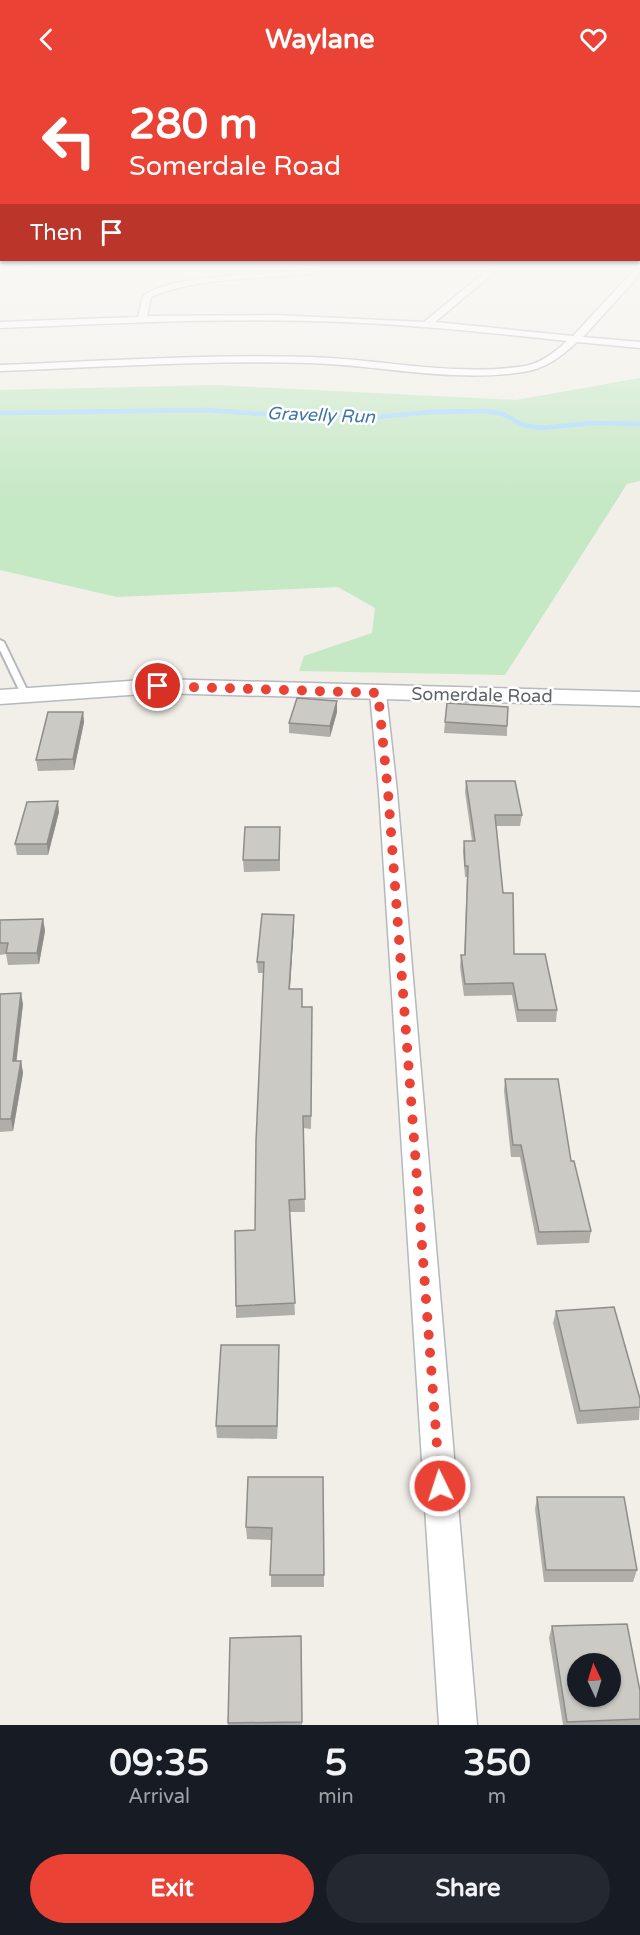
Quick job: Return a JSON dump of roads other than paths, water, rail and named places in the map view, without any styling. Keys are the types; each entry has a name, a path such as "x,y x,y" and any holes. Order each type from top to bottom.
{"main road":[{"name":"Somerdale Road","path":"0,697 158,686 640,699"}],"street":[{"path":"0,368 223,360 311,360 482,372 536,366 552,360 566,346"},
{"path":"378,693 388,792 458,1725"}],"lane":[{"path":"0,642 25,694"}],"waterway":[{"name":"Gravelly Run","path":"0,413 205,410 276,415 298,413 346,415 365,418 432,412 484,411 503,414 523,425 540,428 593,423 640,424"}]}
